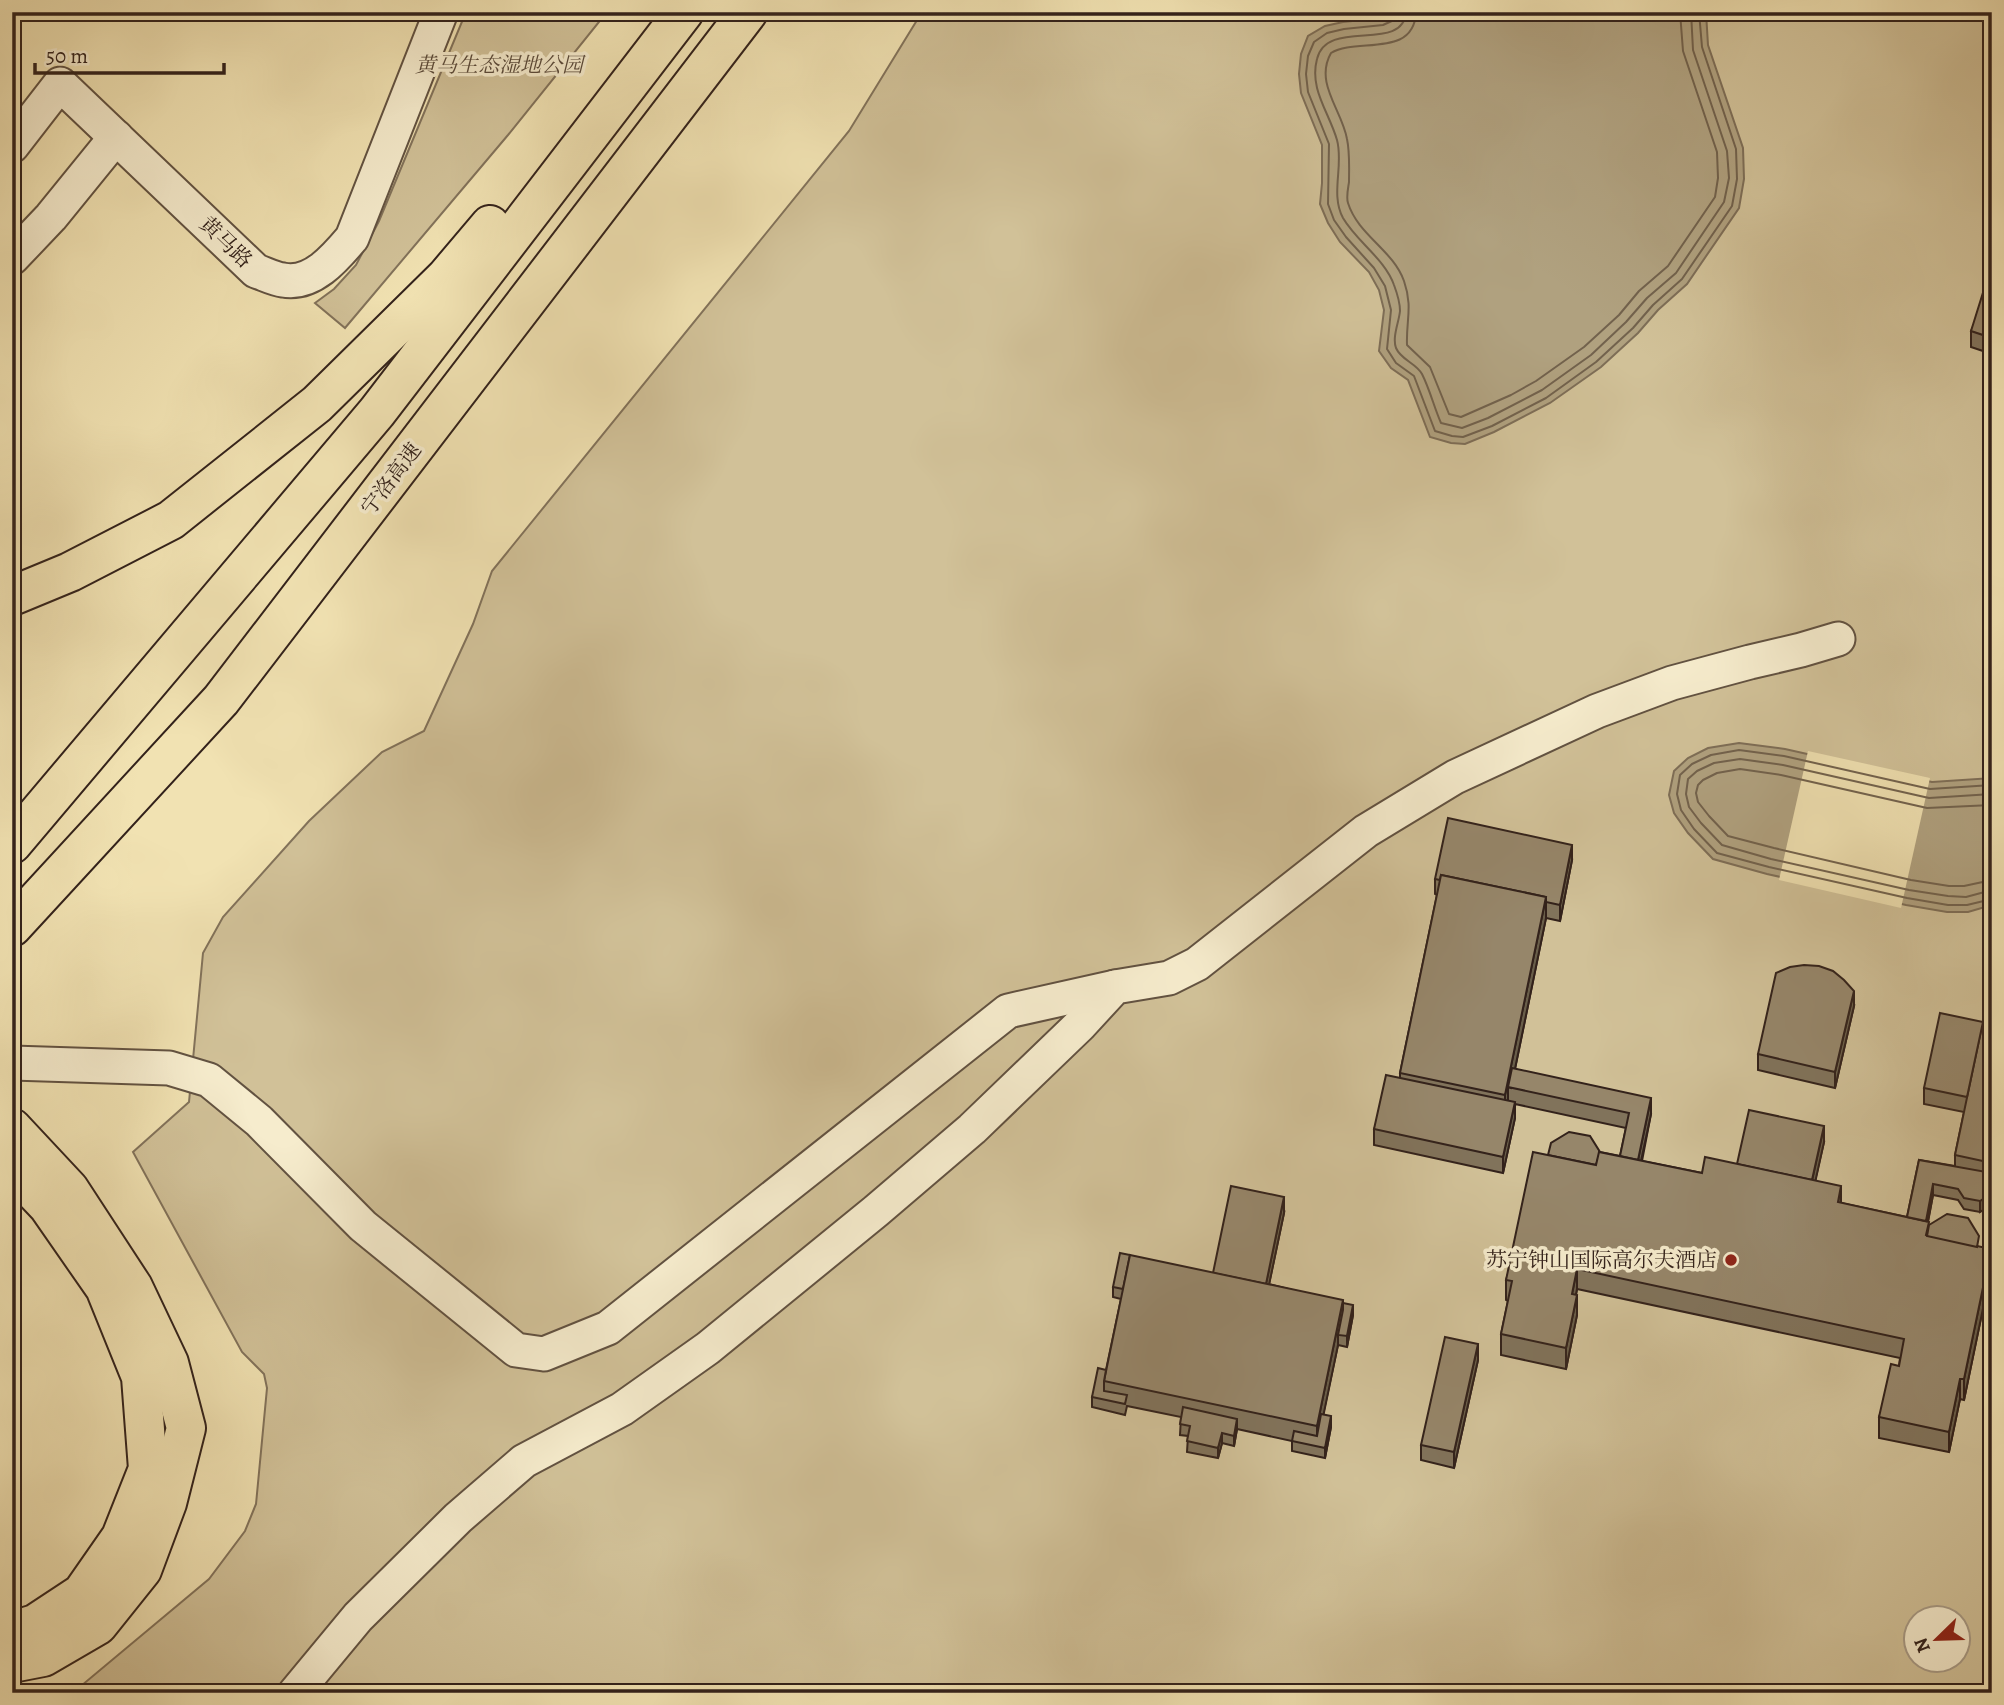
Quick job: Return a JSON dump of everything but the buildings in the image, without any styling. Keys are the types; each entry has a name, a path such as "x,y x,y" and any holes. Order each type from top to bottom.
{"highway":[{"path":"12,596 71,572 171,520 317,404 446,277 670,12"},
{"path":"12,844 377,412 684,12"},
{"name":"宁洛高速","path":"12,928 221,700 748,12"},
{"path":"12,959 221,700"},
{"path":"12,1128 69,1189 133,1287 155,1370 148,1469 121,1536 82,1592 35,1623 12,1631"},
{"path":"12,1168 48,1206 106,1289 186,1428 167,1503 142,1570 98,1625 43,1657 12,1663"}],"street":[{"name":"黄马路","path":"12,146 60,83 256,271 286,281 303,279 329,265 352,238 441,12"},
{"path":"12,258 51,217 116,137"},
{"path":"12,1063 169,1068 209,1080 259,1121 363,1226 516,1350 544,1354 608,1328 1008,1011 1169,978 1196,964 1366,831 1455,777 1597,711 1672,683 1838,639"},
{"path":"295,1693 358,1618 458,1518 524,1461 622,1409 708,1348 972,1129 1080,1025 1115,987"}],"green space":[{"name":"黄马生态湿地公园","path":"466,12 607,12 508,135 345,328 315,303 334,289 356,265 379,221"},
{"path":"922,12 1992,12 1992,1693 66,1693 81,1686 209,1579 245,1531 256,1504 267,1388 264,1374 242,1352 133,1152 189,1102 203,953 223,917 309,821 382,752 424,731 473,624 492,571 849,131"}],"water":[{"path":"1398,12 1706,12 1708,45 1743,148 1744,179 1739,208 1687,284 1601,367 1550,403 1465,444 1430,437 1408,380 1391,368 1379,351 1384,310 1379,290 1369,272 1340,242 1320,204 1322,145 1301,93 1301,54 1308,36 1325,26 1381,18"},
{"path":"1739,743 1785,749 1932,782 1992,778 1992,905 1968,912 1947,912 1767,874 1713,859 1688,833 1674,813 1669,795 1674,771 1688,758 1708,748"}],"pier":[{"path":"1808,751 1930,778 1901,908 1779,880"}],"place":[{"name":"苏宁钟山国际高尔夫酒店","path":"1731,1260"}]}
